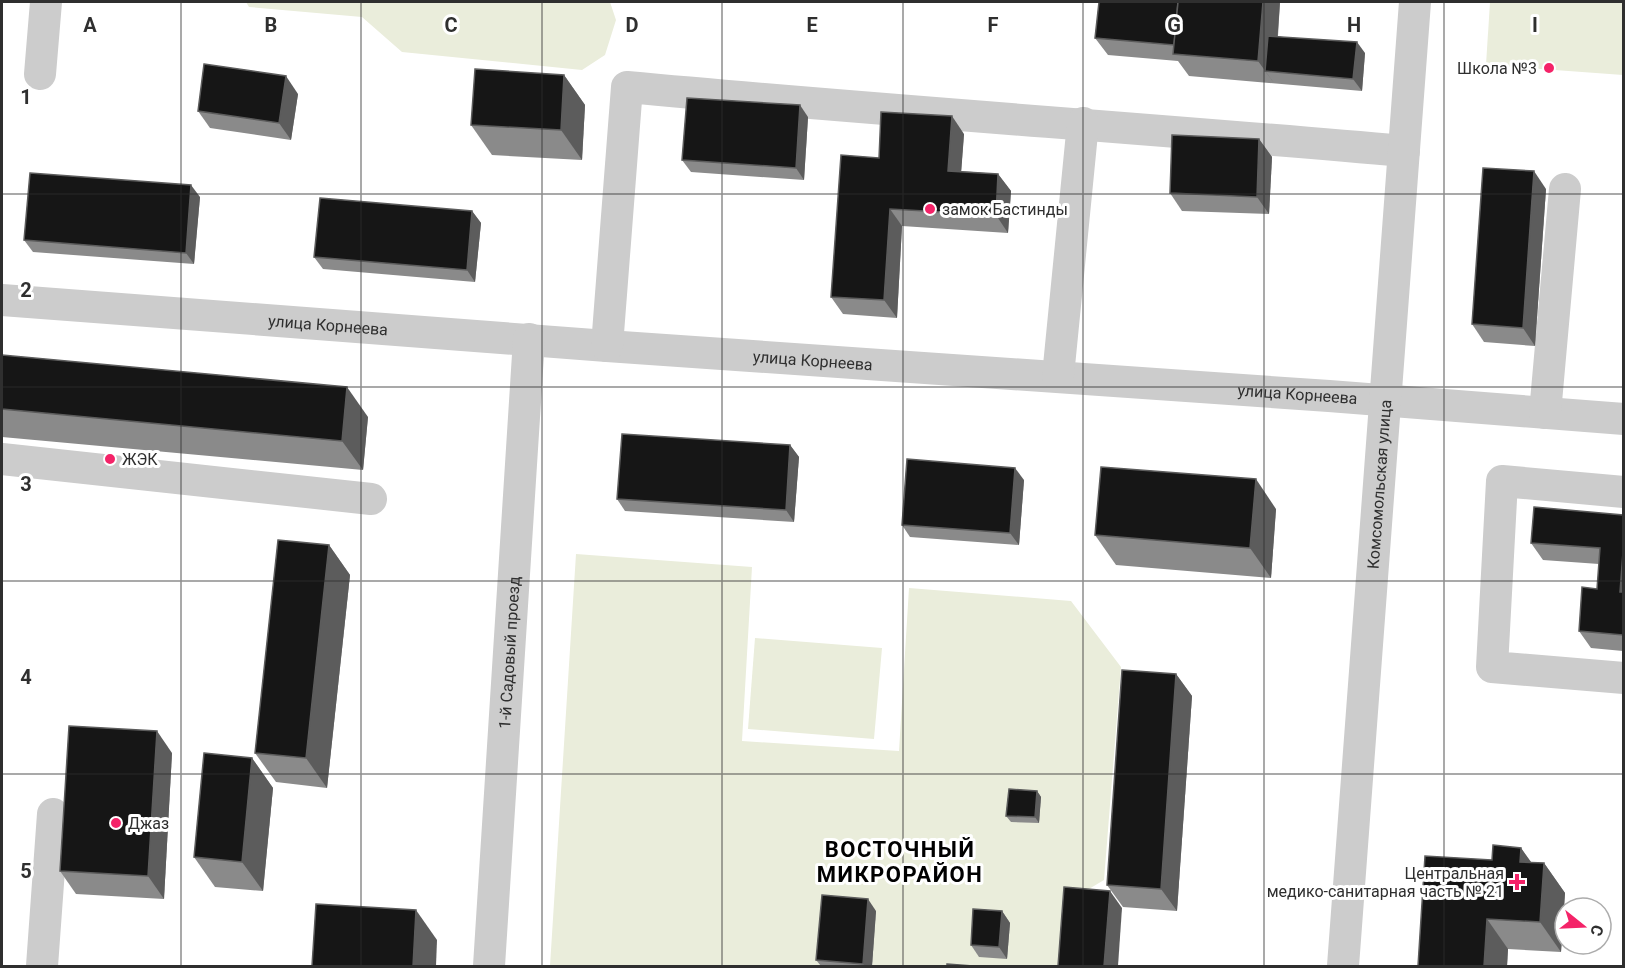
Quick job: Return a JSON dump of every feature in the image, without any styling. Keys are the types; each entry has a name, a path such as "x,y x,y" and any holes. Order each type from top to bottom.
{"street":[{"path":"40,74 46,2"},
{"name":"Комсомольская улица","path":"1342,966 1415,2"},
{"path":"607,346 627,87 1404,151"},
{"path":"1058,376 1083,123"},
{"path":"1545,413 1565,189"},
{"name":"улица Корнеева","path":"2,300 1623,419"},
{"name":"1-й Садовый проезд","path":"489,966 529,339"},
{"path":"2,459 371,499"},
{"path":"1623,492 1502,482 1492,667 1623,678"},
{"path":"42,966 52,814"}],"green space":[{"path":"246,2 610,2 616,20 605,55 582,70 402,52 362,17 249,7"},
{"path":"1490,2 1623,2 1623,75 1486,65"},
{"path":"576,554 752,567 742,741 899,751 909,588 1071,601 1121,667 1104,880 1062,905 1061,966 550,966"},
{"path":"755,638 882,648 874,739 748,729"}],"building":[{"path":"1099,2 1178,2 1174,45 1095,38"},
{"path":"1178,2 1263,2 1258,61 1173,54"},
{"path":"1268,36 1357,42 1353,79 1265,71"},
{"path":"204,64 286,76 279,123 198,111"},
{"path":"475,69 564,75 561,130 471,125"},
{"path":"687,98 800,105 796,168 682,160"},
{"name":"замок Бастинды","path":"881,112 952,116 948,171 998,174 996,215 890,209 884,300 831,297 841,155 879,158"},
{"path":"1172,135 1259,139 1257,197 1170,193"},
{"path":"1483,168 1534,171 1523,328 1472,324"},
{"path":"30,173 191,185 186,253 24,240"},
{"path":"320,198 472,211 467,270 314,257"},
{"path":"2,355 347,387 342,441 2,409"},
{"path":"622,434 790,445 786,510 617,499"},
{"path":"907,459 1015,468 1010,533 902,525"},
{"path":"1101,467 1256,479 1250,548 1095,535"},
{"path":"1534,507 1623,515 1620,592 1623,592 1623,635 1579,631 1582,587 1597,589 1600,548 1531,543"},
{"path":"278,540 329,545 306,758 255,753"},
{"path":"1122,670 1176,674 1161,889 1107,885"},
{"path":"69,726 157,731 148,876 60,871"},
{"path":"204,753 252,758 242,862 194,857"},
{"path":"1009,789 1037,791 1035,817 1006,816"},
{"path":"1493,845 1521,848 1520,862 1544,863 1540,922 1487,919 1484,966 1418,966 1425,856 1492,860"},
{"path":"1064,887 1110,891 1104,966 1058,966"},
{"path":"822,895 868,899 863,964 816,960"},
{"path":"316,904 416,910 413,966 312,966"},
{"path":"973,909 1002,911 999,947 971,945"},
{"path":"947,964 973,966 947,966"}],"place":[{"name":"Школа №3","path":"1549,68"},
{"name":"замок Бастинды","path":"930,209"},
{"name":"ЖЭК","path":"110,459"},
{"name":"Джаз","path":"116,823"},
{"name":"Центральная медико-санитарная часть № 21","path":"1517,882"}],"district":[{"name":"ВОСТОЧНЫЙ МИКРОРАЙОН","path":"900,862"}]}
